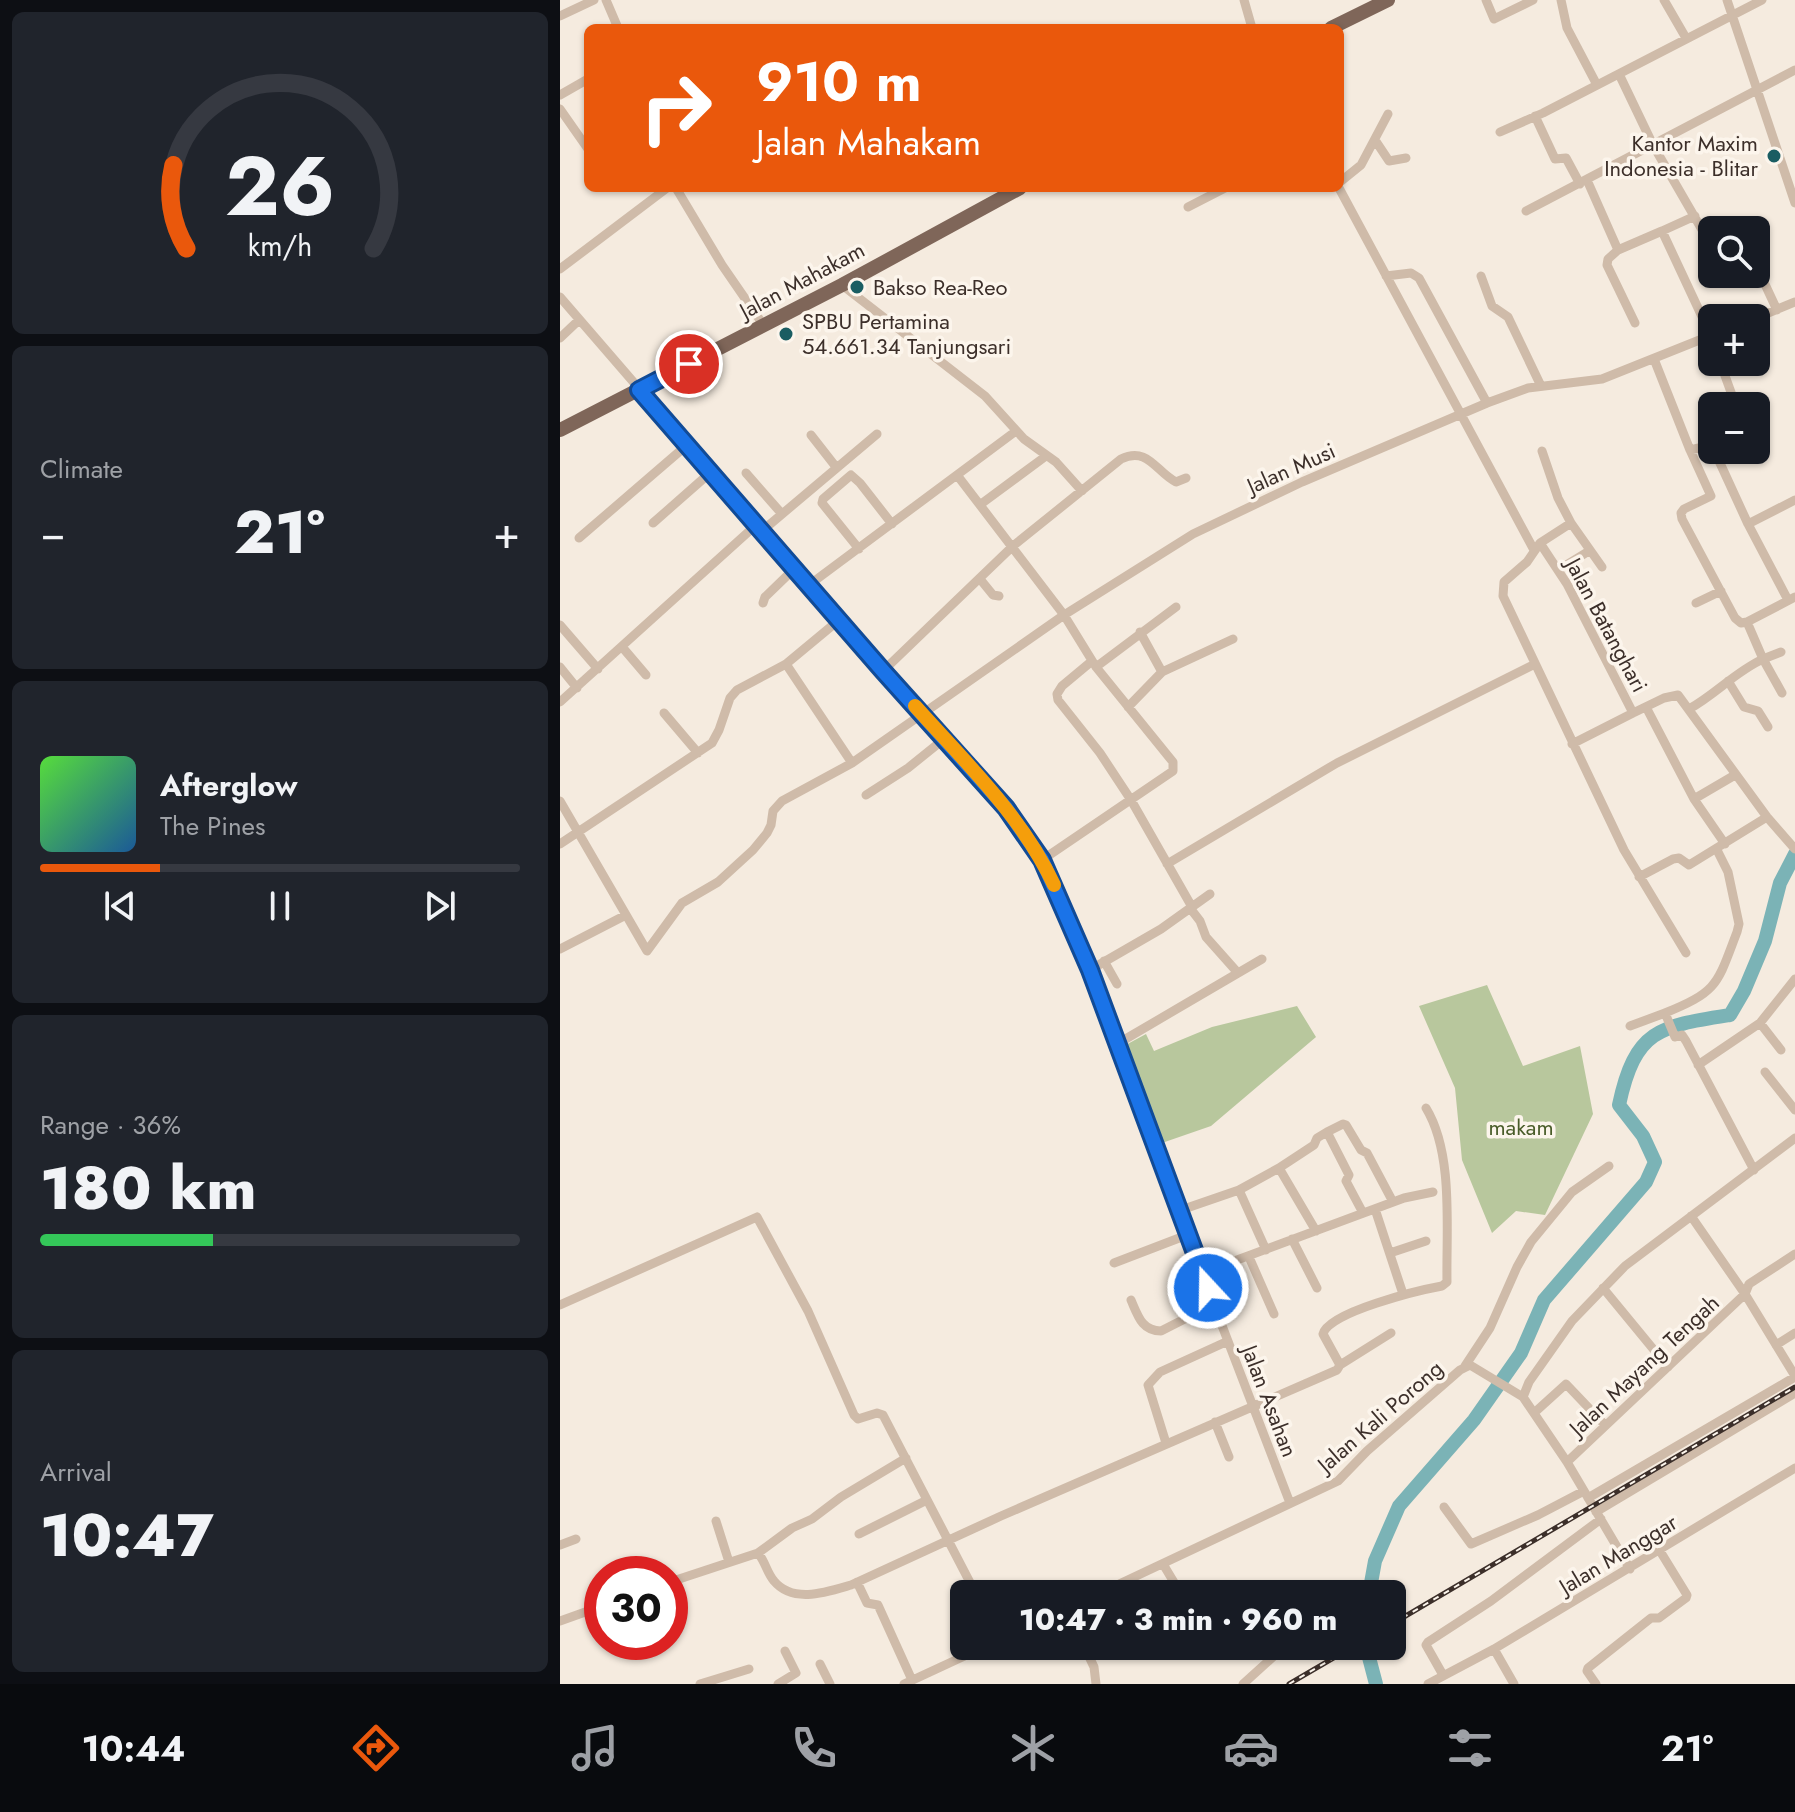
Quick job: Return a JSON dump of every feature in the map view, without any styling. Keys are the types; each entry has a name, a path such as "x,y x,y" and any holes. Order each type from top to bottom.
{"main road":[{"path":"1339,24 1388,0"},
{"name":"Jalan Mahakam","path":"560,430 842,285 1013,192"}],"street":[{"path":"560,16 594,0"},
{"path":"606,0 616,24"},
{"path":"1244,0 1251,24"},
{"path":"1486,0 1494,19 1533,0"},
{"path":"1561,0 1567,28 1597,85"},
{"path":"1664,0 1686,38"},
{"path":"1727,0 1790,175 1795,203"},
{"path":"1500,132 1762,0"},
{"path":"1526,211 1795,70"},
{"path":"1619,74 1653,145 1698,221"},
{"path":"560,95 584,81"},
{"path":"560,109 584,143"},
{"path":"1344,179 1361,165 1388,114"},
{"path":"1535,116 1555,159 1566,158 1583,182 1618,250"},
{"path":"1375,140 1386,158"},
{"path":"1361,165 1386,158 1395,161 1406,158"},
{"path":"560,269 662,192"},
{"path":"678,192 722,265 764,326"},
{"path":"1188,207 1217,192"},
{"name":"Jalan Batanghari","path":"1341,192 1460,415 1537,546 1558,570 1633,713 1675,694 1689,709"},
{"path":"1635,323 1607,265 1609,256 1695,216"},
{"path":"1662,231 1698,307"},
{"path":"1386,276 1411,273 1419,278 1487,403"},
{"path":"1481,276 1492,306 1508,317 1541,386"},
{"path":"842,285 985,396 1016,431 1064,469 1082,491"},
{"path":"1767,288 1777,310"},
{"name":"Jalan Asahan","path":"560,297 883,671 1006,808 1042,860 1090,970 1290,1503"},
{"path":"1770,313 1795,302"},
{"path":"560,338 579,320"},
{"name":"Jalan Musi","path":"626,915 647,951 682,903 718,882 753,850 771,825 774,808 852,763 1064,615 1198,532 1302,482 1487,403 1541,386 1602,379 1698,342"},
{"path":"1654,359 1711,496 1684,509 1682,519 1735,618 1741,623 1792,598 1748,524 1720,464"},
{"path":"809,585 1016,431"},
{"path":"560,702 759,528 782,514 877,434"},
{"path":"811,435 836,467"},
{"path":"579,538 687,445"},
{"path":"1690,450 1698,449"},
{"path":"1542,451 1558,498 1571,523 1602,567"},
{"path":"981,504 1046,456"},
{"path":"883,671 1013,546 1126,457 1152,461 1176,482 1186,478"},
{"path":"653,523 711,472"},
{"path":"746,473 782,514"},
{"path":"859,549 822,503 851,475 892,524"},
{"path":"957,475 1064,615 1094,664 1173,762 1174,768 1042,860"},
{"path":"1748,524 1795,500"},
{"path":"1571,523 1537,546 1527,562 1504,582 1502,588 1572,744 1639,877 1686,953"},
{"path":"1558,570 1589,551"},
{"path":"763,603 765,597 794,569"},
{"path":"980,579 993,595 999,596"},
{"path":"1696,603 1721,591"},
{"path":"1176,607 1062,686 1057,694 1058,700 1100,753 1131,800 1200,921 1206,937 1238,973"},
{"path":"560,844 712,743 730,698 737,690 790,670 839,620"},
{"path":"1747,622 1782,693"},
{"path":"560,625 598,669"},
{"path":"1140,632 1162,672"},
{"path":"1128,707 1162,672 1233,639"},
{"path":"623,648 646,675"},
{"path":"1781,652 1744,668 1689,709 1735,775 1795,849"},
{"path":"1167,864 1337,763 1535,664"},
{"path":"560,667 577,688"},
{"path":"790,670 852,763"},
{"path":"1725,685 1744,707 1758,711 1768,727"},
{"path":"1630,1026 1666,1015 1705,995 1718,982 1739,924 1721,847 1646,707"},
{"path":"664,713 698,753"},
{"path":"1572,744 1633,713"},
{"path":"866,795 908,768 944,739"},
{"path":"1694,799 1735,775"},
{"path":"560,801 626,915 560,949"},
{"path":"1639,877 1673,859 1679,858 1689,865 1767,817"},
{"path":"1090,970 1161,929 1210,894"},
{"path":"1117,1044 1262,959"},
{"path":"1104,961 1117,984"},
{"path":"1698,1065 1760,1023 1794,983"},
{"path":"1666,1015 1675,1037 1683,1036 1754,1170"},
{"path":"1760,1023 1781,1050"},
{"path":"1765,1072 1795,1110"},
{"path":"1340,1365 1323,1334 1325,1328 1377,1302 1447,1282 1445,1187 1437,1132 1426,1108"},
{"path":"1178,1211 1239,1190 1279,1168 1314,1145 1317,1138 1343,1124 1361,1150 1367,1153 1393,1202"},
{"path":"1327,1132 1349,1175 1346,1181 1363,1213"},
{"path":"1520,1394 1561,1336 1625,1266 1795,1138"},
{"path":"1465,1366 1490,1328 1531,1242 1572,1192 1609,1166"},
{"path":"1279,1168 1316,1231"},
{"path":"1239,1190 1266,1250"},
{"path":"1202,1273 1393,1202 1433,1192"},
{"path":"1375,1209 1403,1294"},
{"path":"1444,1507 1471,1544 1586,1494 1795,1377 1745,1294 1691,1216"},
{"path":"560,1305 757,1217 808,1311 856,1418 877,1413 883,1415 969,1580"},
{"path":"1114,1263 1187,1235"},
{"path":"1292,1239 1317,1288"},
{"path":"1390,1253 1426,1241"},
{"name":"Jalan Mayang Tengah","path":"1567,1462 1745,1294 1749,1284 1795,1254"},
{"path":"1249,1257 1274,1314"},
{"path":"1603,1288 1668,1367"},
{"path":"1131,1300 1144,1326 1152,1331 1161,1331 1214,1304"},
{"path":"755,1555 772,1579 792,1593 828,1591 857,1582 1252,1404 1334,1372 1391,1333"},
{"path":"1776,1345 1795,1333"},
{"path":"1166,1443 1148,1385 1160,1372 1228,1341"},
{"name":"Jalan Kali Porong","path":"1128,1580 1338,1481 1367,1451 1465,1366 1475,1366 1520,1394 1567,1462 1630,1569"},
{"path":"1534,1413 1566,1384 1605,1425"},
{"path":"1443,1675 1426,1645 1428,1642 1491,1601 1598,1516 1795,1393"},
{"path":"1215,1422 1229,1457"},
{"path":"688,1576 755,1555 792,1528 812,1519 841,1497 906,1458"},
{"name":"Jalan Manggar","path":"1428,1684 1630,1569 1795,1468"},
{"path":"859,1534 927,1500"},
{"path":"716,1521 729,1562"},
{"path":"560,1545 576,1539"},
{"path":"1596,1684 1588,1668 1651,1618 1656,1620 1686,1598 1660,1551"},
{"path":"1163,1564 1173,1580"},
{"path":"857,1582 867,1603 878,1605 914,1681 957,1660"},
{"path":"560,1621 584,1612"},
{"path":"1494,1649 1514,1684"},
{"path":"778,1684 796,1673 785,1651"},
{"path":"1091,1660 1096,1684"},
{"path":"1243,1684 1270,1660"},
{"path":"820,1664 830,1684"},
{"path":"700,1684 749,1669"}],"green space":[{"name":"makam","path":"1487,985 1523,1066 1580,1046 1593,1114 1545,1215 1516,1211 1492,1233 1462,1160 1455,1088 1419,1006"},
{"path":"1297,1006 1316,1037 1211,1126 1159,1144 1122,1047 1146,1034 1154,1051 1212,1027"}],"waterway":[{"path":"1372,1580 1375,1561 1399,1506 1474,1420 1521,1353 1544,1300 1646,1182 1655,1162 1643,1136 1619,1105 1633,1060 1643,1046 1668,1028 1730,1015 1765,941 1780,883 1795,854"},
{"path":"1370,1660 1376,1684"}],"railway":[{"path":"1406,1616 1795,1387"},
{"path":"1289,1684 1330,1660"}],"slow traffic":[{"path":"915,706 1006,808 1042,860 1054,885"}],"place":[{"name":"Kantor Maxim Indonesia - Blitar","path":"1774,156"},
{"name":"Bakso Rea-Reo","path":"857,287"},
{"name":"SPBU Pertamina 54.661.34 Tanjungsari","path":"786,334"}],"route":[{"path":"689,364 639,390 1006,808 1042,860 1090,970 1208,1288"}]}
